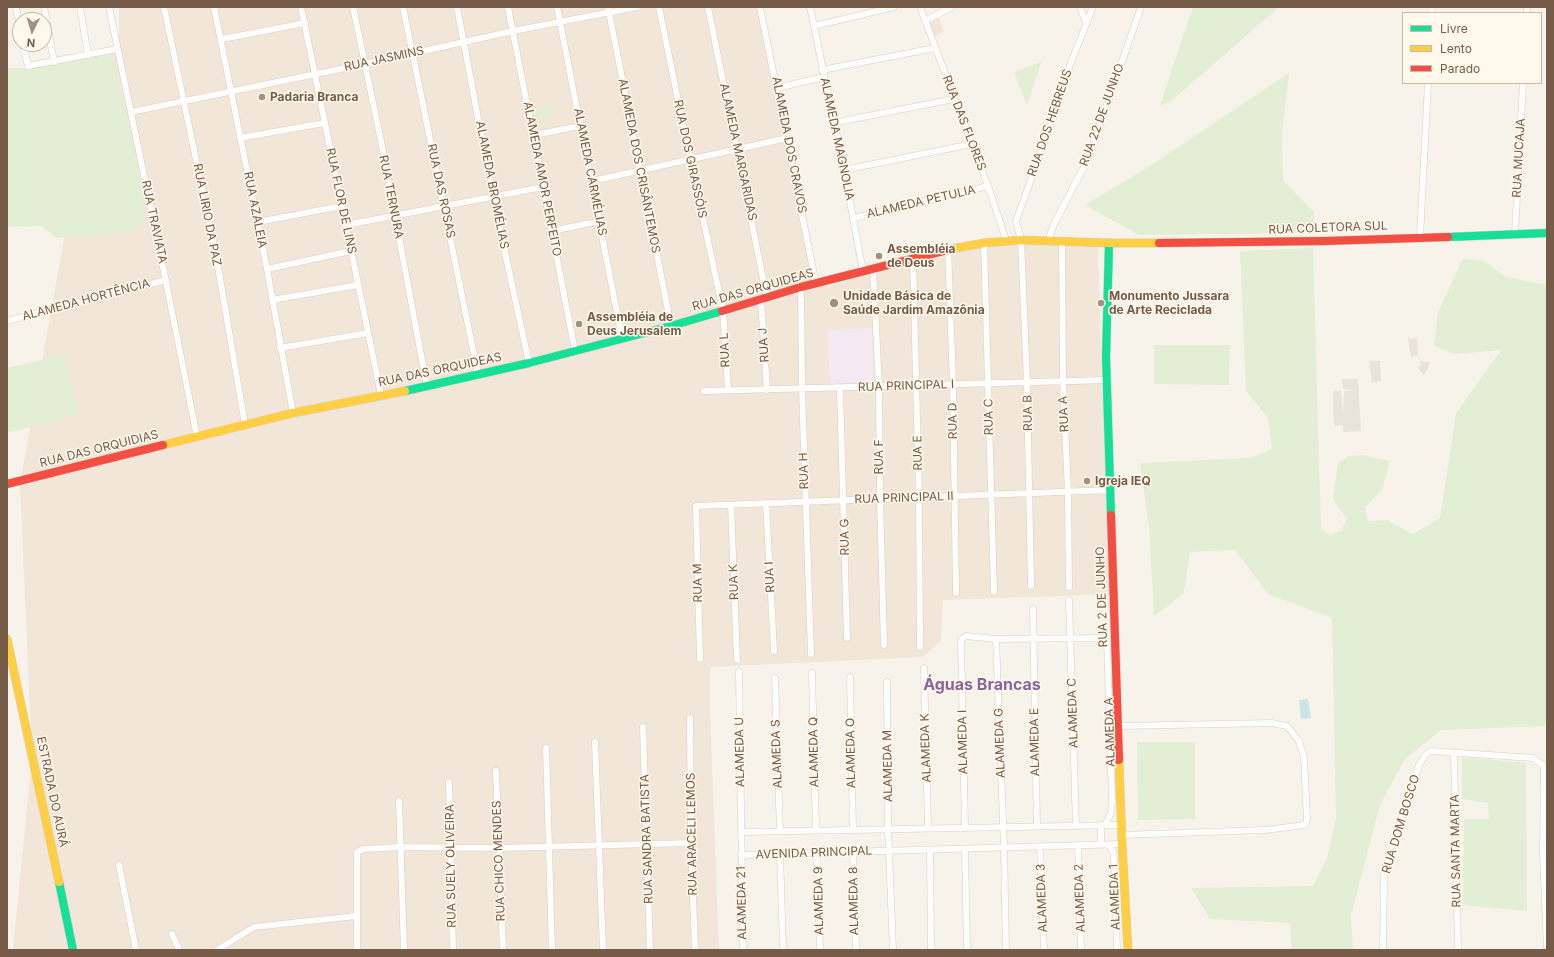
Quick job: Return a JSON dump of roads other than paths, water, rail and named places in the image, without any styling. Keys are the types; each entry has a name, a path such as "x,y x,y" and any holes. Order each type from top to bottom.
{"street":[{"path":"44,7 54,62"},
{"path":"80,7 88,55"},
{"name":"RUA TRAVIATA","path":"109,7 197,437"},
{"name":"RUA LIRIO DA PAZ","path":"164,7 216,255 245,425"},
{"name":"RUA AZALEIA","path":"214,7 222,39 240,138 267,268 280,348 293,413"},
{"name":"RUA FLOR DE LINS","path":"301,7 316,73 324,123 381,396"},
{"name":"RUA TERNURA","path":"353,7 395,216 427,387"},
{"name":"RUA DAS ROSAS","path":"404,7 412,54 478,374"},
{"name":"ALAMEDA BROMÉLIAS","path":"457,7 493,197 528,363"},
{"name":"ALAMEDA AMOR PERFEITO","path":"508,7 575,351"},
{"name":"ALAMEDA CARMÉLIAS","path":"557,7 622,338"},
{"name":"RUA JASMINS","path":"131,112 412,54 513,31 561,22 608,10 637,7"},
{"name":"RUA DOS GIRASSÓIS","path":"659,7 690,160 723,310"},
{"name":"ALAMEDA MARGARIDAS","path":"708,7 738,149 764,299"},
{"name":"ALAMEDA DOS CRAVOS","path":"760,7 788,138 816,284"},
{"name":"ALAMEDA MAGNOLIA","path":"810,7 854,218 863,271"},
{"path":"814,26 894,7"},
{"name":"RUA DAS FLORES","path":"920,7 988,186 1006,240"},
{"path":"925,21 952,7"},
{"path":"1080,7 1086,22"},
{"name":"RUA 22 DE JUNHO","path":"1048,241 1054,224 1072,187 1088,160 1141,7"},
{"name":"RUA DOS HEBREUS","path":"1021,240 1016,221 1092,8"},
{"name":"ALAMEDA DOS CRISÂNTEMOS","path":"608,10 671,326"},
{"path":"222,39 305,24"},
{"path":"777,88 823,74 935,48"},
{"path":"25,52 28,66 117,49"},
{"path":"1420,237 1428,84"},
{"name":"RUA MUCAJA","path":"1515,233 1523,84"},
{"path":"833,123 954,99"},
{"path":"240,138 324,123"},
{"path":"534,135 580,126"},
{"path":"592,181 788,138"},
{"path":"844,170 972,144"},
{"name":"ALAMEDA PETULIA","path":"854,218 988,186"},
{"path":"346,226 543,187"},
{"path":"258,222 342,206"},
{"path":"552,230 600,221"},
{"name":"RUA COLETORA SUL","path":"1109,243 1326,241 1547,233"},
{"name":"RUA DAS ORQUIDEAS","path":"197,437 293,413 427,387 528,363 671,326 801,287 948,250 1006,240 1109,243"},
{"name":"RUA B","path":"1021,240 1027,382 1031,586"},
{"name":"RUA A","path":"1062,242 1062,381 1068,492 1069,587"},
{"name":"RUA C","path":"984,243 994,592"},
{"name":"RUA 2 DE JUNHO","path":"1109,243 1106,357 1108,380 1122,844 1128,950"},
{"name":"RUA D","path":"948,250 953,384 956,593"},
{"path":"267,268 351,251"},
{"name":"RUA E","path":"913,258 917,386 920,647"},
{"name":"RUA F","path":"873,269 879,387 884,645"},
{"name":"ALAMEDA HORTÊNCIA","path":"7,321 166,280"},
{"path":"272,300 358,285"},
{"name":"RUA H","path":"801,287 805,502 811,654"},
{"name":"RUA J","path":"764,299 767,390"},
{"name":"RUA L","path":"723,310 728,390"},
{"path":"280,348 368,332"},
{"name":"RUA PRINCIPAL I","path":"704,391 1108,380"},
{"name":"RUA G","path":"840,388 847,638"},
{"name":"RUA DAS ORQUIDIAS","path":"7,484 197,437"},
{"name":"RUA PRINCIPAL II","path":"696,506 1111,490"},
{"name":"RUA I","path":"766,504 774,651"},
{"name":"RUA K","path":"731,505 737,660"},
{"name":"RUA M","path":"696,506 700,659"},
{"name":"ALAMEDA C","path":"1070,600 1076,826"},
{"name":"ALAMEDA E","path":"1033,609 1032,639 1037,826"},
{"name":"ALAMEDA I","path":"965,828 961,640 966,636 996,639"},
{"path":"996,639 1070,638"},
{"name":"ALAMEDA A","path":"1070,638 1107,638 1112,799 1110,813 1103,825 1101,845"},
{"name":"ESTRADA DO AURÁ","path":"7,639 73,950"},
{"name":"ALAMEDA G","path":"996,639 1004,848 1006,950"},
{"name":"ALAMEDA K","path":"924,668 928,828"},
{"name":"ALAMEDA U","path":"739,672 741,832"},
{"name":"ALAMEDA Q","path":"812,673 816,830"},
{"name":"ALAMEDA O","path":"850,677 853,830"},
{"name":"ALAMEDA S","path":"775,678 780,831"},
{"name":"ALAMEDA M","path":"887,682 888,829 893,950"},
{"name":"RUA ARACELI LEMOS","path":"690,718 691,843 695,950"},
{"path":"1119,726 1272,723 1287,726 1299,741 1304,757 1306,823 1305,825 1265,830 1122,835"},
{"name":"RUA SANDRA BATISTA","path":"643,727 650,950"},
{"path":"595,742 603,950"},
{"path":"546,748 552,950"},
{"name":"RUA DOM BOSCO","path":"1383,950 1384,872 1419,765 1425,755 1431,751 1454,753"},
{"path":"1454,753 1533,758 1545,765 1547,950"},
{"name":"RUA SANTA MARTA","path":"1454,753 1458,950"},
{"name":"RUA CHICO MENDES","path":"496,771 503,950"},
{"name":"RUA SUELY OLIVEIRA","path":"449,782 453,950"},
{"path":"399,801 404,950"},
{"name":"AVENIDA PRINCIPAL","path":"1122,825 741,832 741,855 1122,844"},
{"path":"356,950 356,852 364,849 401,847 498,848 691,843"},
{"name":"ALAMEDA 1","path":"1108,844 1113,851 1114,857 1117,950"},
{"name":"ALAMEDA 2","path":"1078,845 1081,950"},
{"name":"ALAMEDA 3","path":"1040,846 1044,950"},
{"path":"965,849 967,950"},
{"path":"930,850 931,950"},
{"name":"ALAMEDA 8","path":"853,852 856,950"},
{"name":"ALAMEDA 9","path":"817,853 820,950"},
{"path":"780,854 782,950"},
{"name":"ALAMEDA 21","path":"741,855 743,950"},
{"path":"118,865 136,950"},
{"path":"218,950 254,927 356,916"},
{"path":"172,934 178,950"}],"water":[{"path":"1308,699 1311,718 1301,719 1299,700"}],"place":[{"name":"Padaria Branca","path":"262,97"},
{"name":"Assembléia de Deus","path":"879,256"},
{"name":"Unidade Básica de Saúde Jardim Amazônia","path":"834,303"},
{"name":"Monumento Jussara de Arte Reciclada","path":"1101,303"},
{"name":"Assembléia de Deus Jerusalem","path":"579,324"},
{"name":"Igreja IEQ","path":"1087,481"}],"district":[{"name":"Águas Brancas","path":"982,685"}]}
